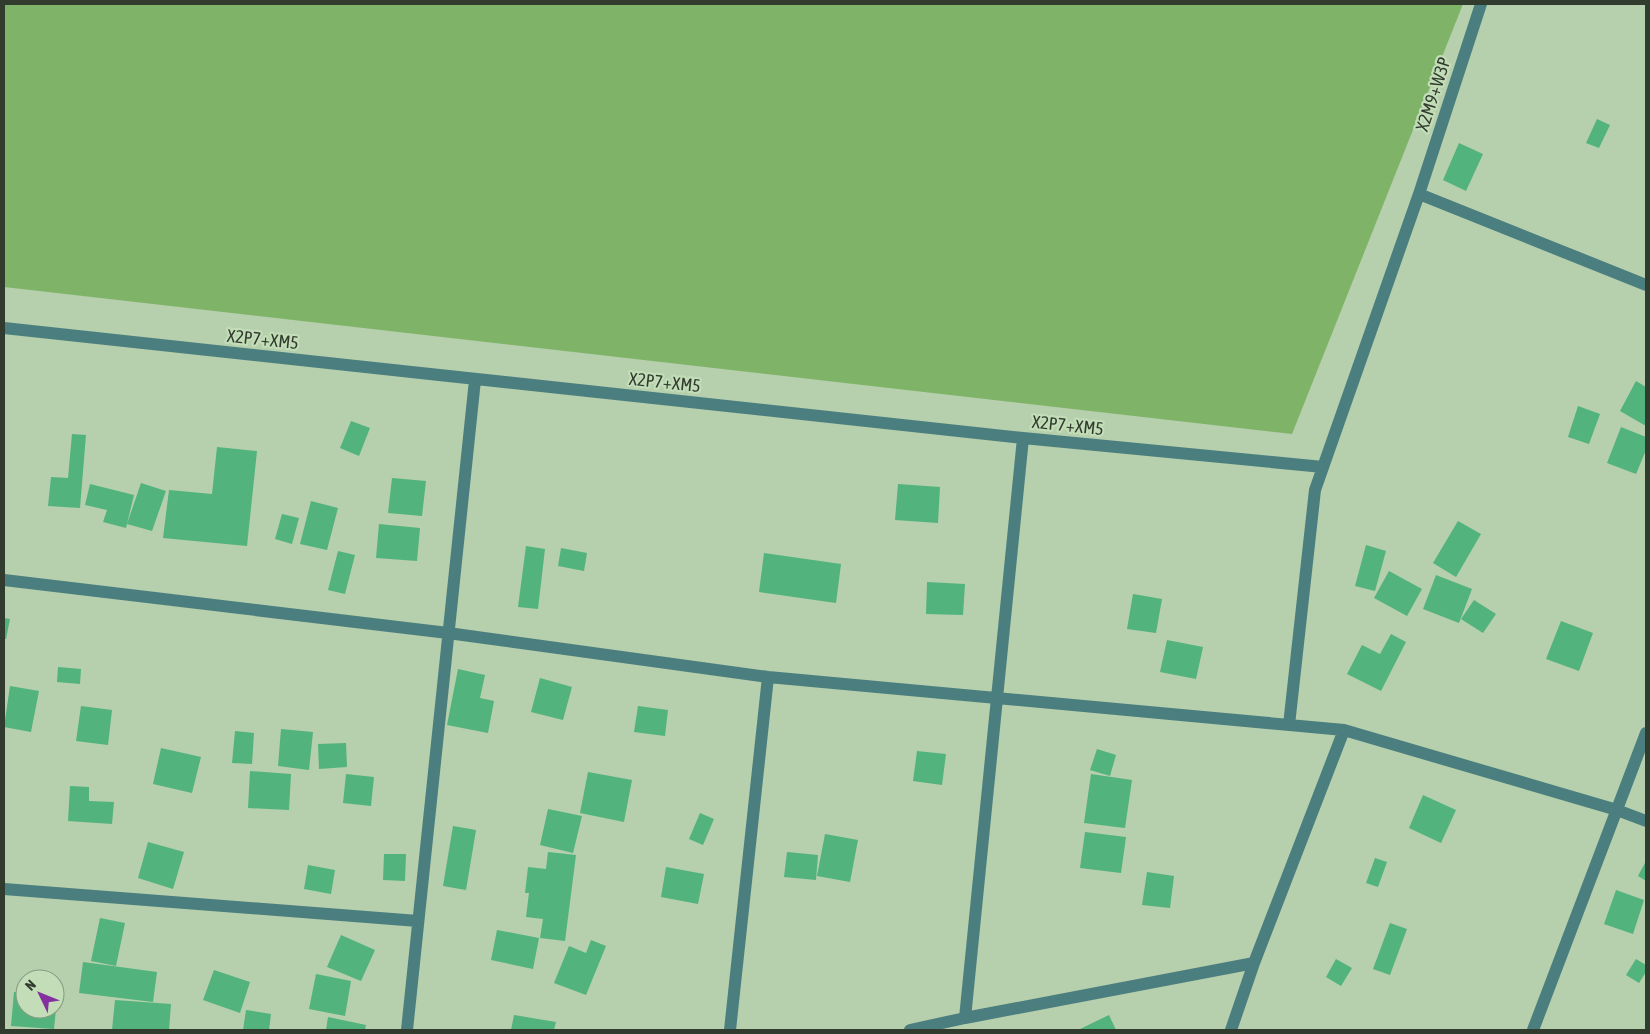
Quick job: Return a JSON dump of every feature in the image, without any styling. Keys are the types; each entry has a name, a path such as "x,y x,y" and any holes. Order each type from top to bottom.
{"street":[{"name":"X2M9+W3P","path":"1289,725 1315,490 1419,194 1481,4"},
{"path":"1419,194 1646,285"},
{"name":"X2P7+XM5","path":"4,328 475,380 1323,468"},
{"path":"407,1030 475,380"},
{"path":"966,1018 1023,438"},
{"path":"4,580 448,633 768,677 1344,730 1617,810 1646,821"},
{"path":"730,1030 768,677"},
{"path":"1231,1030 1254,962 1344,730"},
{"path":"1533,1030 1646,733"},
{"path":"4,889 418,921"},
{"path":"910,1030 1254,962"}],"green space":[{"path":"4,4 1463,4 1292,434 4,287"}],"building":[{"path":"1597,119 1610,125 1599,148 1586,143"},
{"path":"1459,143 1483,154 1466,191 1443,180"},
{"path":"1636,381 1646,387 1646,426 1620,411"},
{"path":"1578,406 1600,414 1589,444 1568,437"},
{"path":"351,421 370,428 359,456 340,448"},
{"path":"1621,427 1646,437 1646,450 1636,474 1607,463"},
{"path":"72,434 86,435 80,508 48,506 51,477 68,478"},
{"path":"217,447 257,451 247,546 163,538 169,490 212,494"},
{"path":"392,478 426,481 422,516 388,513"},
{"path":"141,483 166,491 152,531 127,524"},
{"path":"90,484 134,495 126,528 103,522 107,510 85,505"},
{"path":"898,484 940,487 938,523 895,520"},
{"path":"311,501 338,508 327,550 300,544"},
{"path":"282,514 299,518 292,544 275,539"},
{"path":"1458,521 1481,534 1456,577 1433,563"},
{"path":"379,524 420,528 417,561 376,558"},
{"path":"1366,545 1386,551 1375,591 1355,586"},
{"path":"526,546 545,549 538,609 518,607"},
{"path":"561,548 587,553 584,571 558,566"},
{"path":"338,551 355,555 345,594 328,590"},
{"path":"764,553 841,564 836,603 759,592"},
{"path":"1389,571 1422,589 1407,616 1374,598"},
{"path":"1436,575 1472,589 1459,623 1423,609"},
{"path":"927,582 965,584 963,615 926,614"},
{"path":"1133,594 1162,599 1156,633 1127,629"},
{"path":"1474,600 1496,614 1483,633 1461,619"},
{"path":"4,618 10,619 6,639 4,639"},
{"path":"1561,621 1593,633 1579,671 1546,659"},
{"path":"1391,634 1406,642 1381,691 1347,674 1362,645 1380,654"},
{"path":"1167,640 1203,647 1196,679 1160,672"},
{"path":"58,667 81,669 80,684 57,682"},
{"path":"458,669 485,675 480,698 494,701 488,733 447,725"},
{"path":"540,678 572,687 563,720 531,712"},
{"path":"10,686 39,691 31,732 4,727"},
{"path":"81,706 112,710 108,745 76,741"},
{"path":"638,706 668,710 665,736 634,732"},
{"path":"281,729 313,732 309,770 278,766"},
{"path":"235,731 254,733 252,764 232,763"},
{"path":"346,743 347,767 319,769 318,744"},
{"path":"161,748 201,757 192,793 153,784"},
{"path":"1097,749 1116,755 1110,776 1090,770"},
{"path":"917,751 946,754 942,785 913,781"},
{"path":"250,771 291,774 289,810 248,808"},
{"path":"588,772 632,780 624,822 580,813"},
{"path":"346,774 374,777 371,806 343,803"},
{"path":"1091,774 1132,780 1125,828 1084,823"},
{"path":"70,786 89,787 89,801 114,802 112,824 68,821"},
{"path":"1423,795 1456,810 1441,843 1409,828"},
{"path":"548,809 582,816 573,853 540,845"},
{"path":"700,813 714,819 703,845 689,839"},
{"path":"453,826 476,830 466,890 443,886"},
{"path":"1085,832 1126,837 1121,873 1080,868"},
{"path":"825,834 858,840 850,882 817,876"},
{"path":"148,842 184,852 173,889 138,878"},
{"path":"548,852 576,855 565,941 540,938 543,919 526,917 529,893 525,893 528,867 546,869"},
{"path":"787,852 818,855 816,880 784,877"},
{"path":"384,854 406,854 405,881 383,880"},
{"path":"1375,858 1387,862 1378,887 1366,883"},
{"path":"1646,861 1646,881 1638,876"},
{"path":"308,865 335,870 331,894 304,889"},
{"path":"666,867 704,874 698,904 661,897"},
{"path":"1147,872 1174,876 1170,908 1142,905"},
{"path":"1616,890 1644,900 1633,934 1604,924"},
{"path":"100,918 125,923 116,966 91,961"},
{"path":"1390,923 1407,929 1390,975 1373,969"},
{"path":"497,930 539,938 533,969 491,960"},
{"path":"341,935 375,950 361,981 327,967"},
{"path":"591,940 606,946 586,995 554,983 569,946 586,953"},
{"path":"1336,959 1352,968 1341,986 1326,977"},
{"path":"1636,959 1646,965 1646,972 1639,983 1626,975"},
{"path":"83,962 157,972 153,1002 79,993"},
{"path":"214,970 250,982 240,1013 203,1000"},
{"path":"316,974 351,981 345,1016 309,1009"},
{"path":"14,992 15,1019 55,1019 54,1029 11,1026"},
{"path":"115,1000 171,1004 169,1030 112,1030"},
{"path":"246,1010 271,1014 269,1030 243,1030"},
{"path":"514,1015 556,1022 554,1030 511,1030"},
{"path":"1109,1015 1116,1030 1078,1030"},
{"path":"328,1017 366,1025 365,1030 326,1030"}]}
